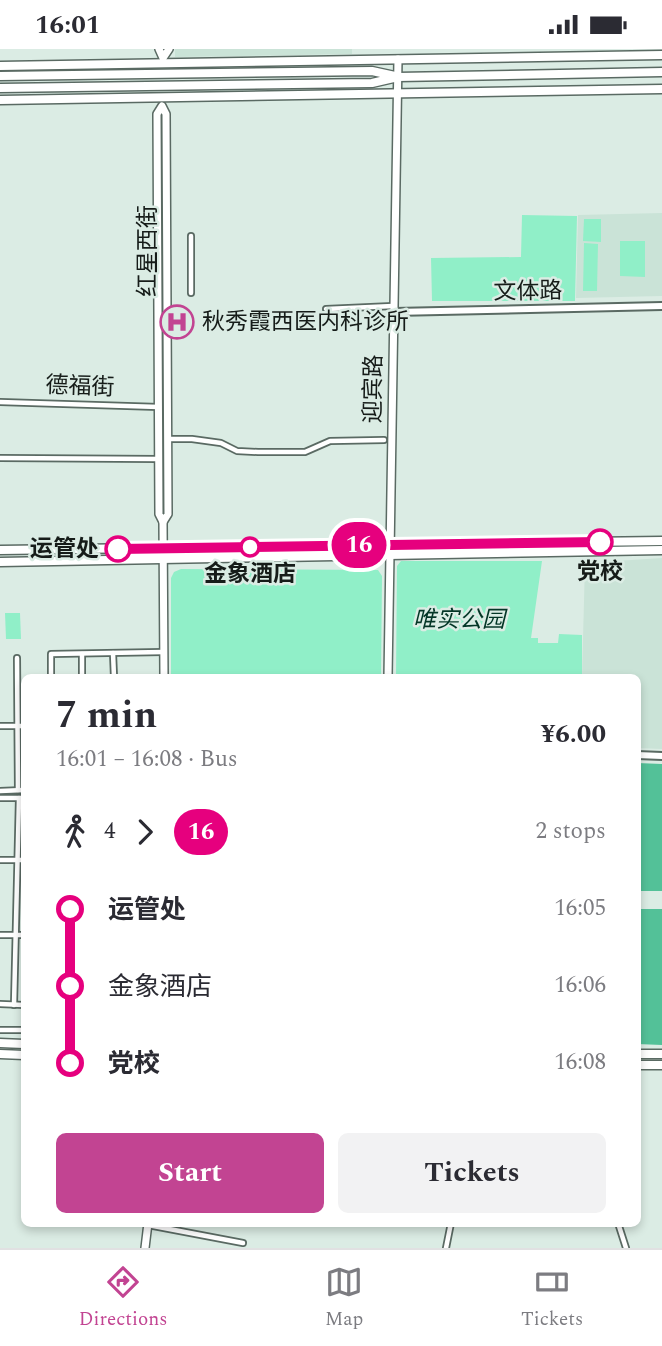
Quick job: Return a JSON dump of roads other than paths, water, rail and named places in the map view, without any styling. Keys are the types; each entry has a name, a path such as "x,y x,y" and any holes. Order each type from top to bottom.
{"main road":[{"path":"159,49 163,61 163,75"},
{"path":"163,61 169,49"},
{"path":"0,66 163,61 662,55"},
{"name":"迎宾路","path":"388,674 398,59"},
{"path":"0,76 372,71 398,76 662,72"},
{"path":"0,88 372,83 398,76"},
{"name":"红星西街","path":"162,86 162,102 166,114 162,170 164,407 159,459 159,514 163,522 164,674"},
{"path":"0,100 162,102 398,93 662,89"},
{"name":"红星西街","path":"163,522 168,514 168,439 164,407"},
{"path":"0,562 163,559 662,541"},
{"path":"0,550 662,549"},
{"path":"0,1043 21,1044"},
{"path":"0,1054 21,1055"},
{"path":"641,1054 662,1054"},
{"path":"641,1065 662,1065"},
{"path":"145,1248 148,1227"}],"street":[{"path":"191,236 191,293"},
{"name":"文体路","path":"394,309 662,306"},
{"path":"326,309 394,309"},
{"name":"德福街","path":"0,402 164,407"},
{"path":"168,439 221,443 237,451 258,452 305,451 330,442 384,440"},
{"path":"0,458 159,459"},
{"path":"51,674 51,654 163,652"},
{"path":"82,653 82,674"},
{"path":"113,653 114,674"},
{"path":"0,790 21,790 17,657"},
{"path":"0,726 18,726"},
{"path":"641,755 662,756"},
{"path":"0,798 21,798"},
{"path":"14,1005 21,814"},
{"path":"0,860 18,860"},
{"path":"0,935 21,935"},
{"path":"0,1005 21,1005"},
{"path":"0,1030 21,1030"},
{"path":"163,1227 243,1243"},
{"path":"446,1248 451,1227"},
{"path":"619,1227 626,1248"}],"place":[{"name":"秋秀霞西医内科诊所","path":"177,322"},
{"name":"党校","path":"600,542"},
{"name":"金象酒店","path":"250,547"},
{"name":"运管处","path":"118,549"}],"park label":[{"name":"唯实公园","path":"459,620"}]}
